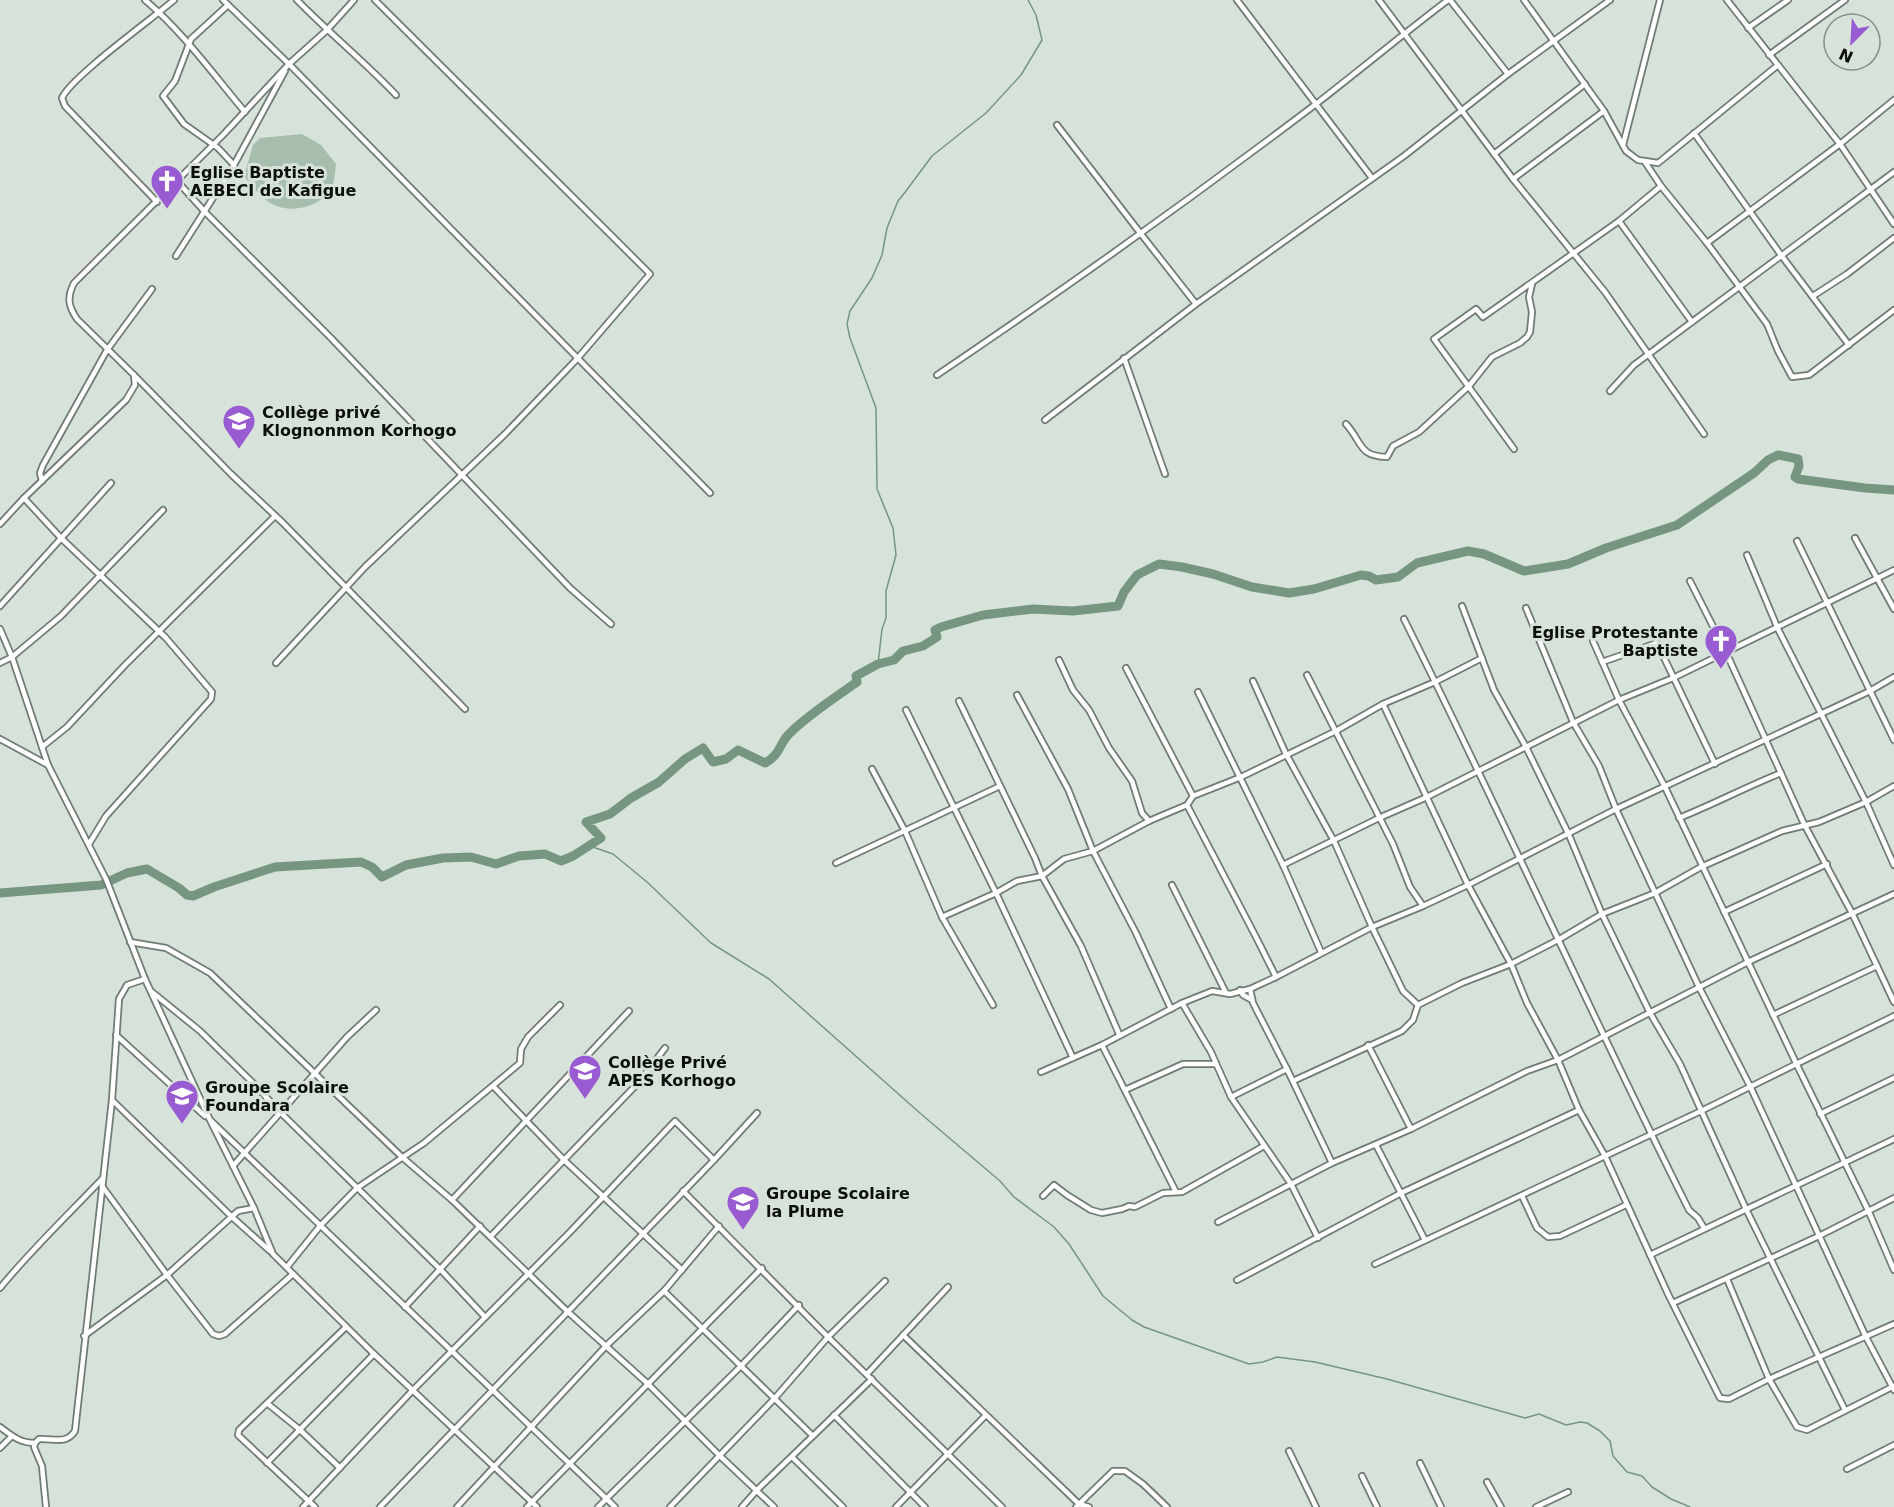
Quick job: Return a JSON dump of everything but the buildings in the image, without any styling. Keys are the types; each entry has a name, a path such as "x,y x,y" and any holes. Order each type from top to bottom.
{"street":[{"path":"145,0 159,12 245,112"},
{"path":"158,202 65,106 62,98 64,92 93,66 174,0"},
{"path":"223,0 289,64 710,493"},
{"path":"297,0 372,69 396,95"},
{"path":"354,0 327,30 289,64 158,202 74,283 68,294 70,308 77,319 107,350 347,588 465,709"},
{"path":"276,663 372,560 505,434 577,359 650,274 375,0"},
{"path":"1237,0 1372,178"},
{"path":"1379,0 1513,179 1605,292 1704,434"},
{"path":"937,375 1141,234 1317,103 1449,0 1508,74"},
{"path":"1524,0 1604,111 1626,151 1645,162 1658,163 1778,65"},
{"path":"1045,420 1196,303 1372,178 1462,112 1508,74 1610,0"},
{"path":"1623,145 1660,0"},
{"path":"1727,0 1840,144 1894,224"},
{"path":"1748,28 1788,0"},
{"path":"1769,56 1845,0"},
{"path":"228,5 194,35 175,81 163,96 184,124 213,145 234,165"},
{"path":"176,256 234,165 289,64"},
{"path":"1494,154 1585,84"},
{"path":"1707,243 1840,144 1894,100"},
{"path":"1513,179 1604,111"},
{"path":"1057,124 1196,303"},
{"path":"1694,133 1849,345"},
{"path":"1645,162 1767,324 1792,377 1809,375 1894,310"},
{"path":"1610,391 1634,365 1894,172"},
{"path":"177,181 570,588 611,624"},
{"path":"1514,449 1434,339 1476,309 1483,317 1532,284 1661,186"},
{"path":"1618,220 1692,322"},
{"path":"1813,296 1847,274 1894,238"},
{"path":"1346,424 1356,435 1365,453 1371,456 1387,457 1393,446 1419,432 1469,386 1492,357 1520,343 1530,332 1532,312 1529,297 1532,284"},
{"path":"42,481 40,473 43,465 107,350 152,289"},
{"path":"1124,358 1165,474"},
{"path":"0,525 24,498 126,400 135,385 134,375"},
{"path":"0,606 111,483"},
{"path":"24,498 60,537 158,631 212,692 211,699 106,816 89,844"},
{"path":"0,663 12,657 61,616 163,510"},
{"path":"42,747 67,727 158,631 275,516"},
{"path":"1855,538 1894,609"},
{"path":"1797,541 1894,740"},
{"path":"1747,555 1778,628 1866,802 1894,865"},
{"path":"1283,865 1427,797 1573,722 1673,678 1894,570"},
{"path":"1690,581 1726,652 1804,824 1853,915 1894,1002"},
{"path":"1462,606 1494,690 1526,747 1569,835 1602,914 1650,1013 1680,1064 1746,1209 1845,1410"},
{"path":"1526,608 1573,722 1599,766 1616,809 1699,987 1750,1086 1866,1337 1893,1388 1807,1430 1797,1427 1769,1378 1726,1279"},
{"path":"1404,619 1479,770 1651,1134 1689,1210 1704,1228"},
{"path":"0,629 12,657 48,765 107,881 145,979 208,1118 254,1208 273,1254"},
{"path":"1593,641 1619,700 1665,787 1701,867 1868,1210 1894,1270"},
{"path":"1602,662 1657,643 1715,764"},
{"path":"942,917 1017,881 1042,876 1064,859 1093,851 1149,821 1187,805 1193,796 1241,777 1336,731 1383,704 1436,682 1482,658"},
{"path":"1059,660 1073,690 1089,710 1109,748 1132,782 1142,813 1149,821"},
{"path":"1126,668 1193,796"},
{"path":"1307,675 1393,843 1410,887 1423,906"},
{"path":"1041,1072 1101,1045 1171,1008 1212,991 1226,993 1250,989 1372,927 1468,885 1616,809 1870,691 1894,677"},
{"path":"1253,681 1286,754 1334,841 1403,991 1418,1005"},
{"path":"1198,692 1283,865 1321,952"},
{"path":"1017,695 1068,789 1093,851 1136,933 1171,1008"},
{"path":"960,701 1042,876 1081,946 1119,1034"},
{"path":"1383,704 1468,885 1511,964 1527,1003 1558,1060 1579,1110 1605,1156 1673,1304 1720,1398 1729,1399 1769,1378 1894,1324"},
{"path":"906,710 996,893 1073,1058"},
{"path":"0,739 48,765"},
{"path":"872,769 905,831 942,917 993,1005"},
{"path":"1679,819 1708,807 1749,785 1781,773"},
{"path":"836,863 1000,786"},
{"path":"1293,1081 1409,1026 1418,1005 1462,983 1511,964 1602,914 1655,893 1701,867 1782,831 1819,822 1866,802 1894,786"},
{"path":"1187,805 1275,977"},
{"path":"1724,912 1827,864"},
{"path":"1172,885 1226,993"},
{"path":"1218,1222 1332,1163 1411,1129 1527,1071 1558,1060 1748,962 1894,894"},
{"path":"130,942 165,948 210,973 402,1157 452,1200 567,1311 647,1383 774,1507"},
{"path":"1773,1015 1877,966"},
{"path":"46,1507 42,1466 33,1447 39,1439 66,1441 75,1431 112,1100 119,999 127,985 145,979"},
{"path":"1250,989 1252,1000 1332,1163"},
{"path":"150,990 200,1031 440,1269 485,1317"},
{"path":"1240,990 1243,996 1252,1000"},
{"path":"1182,1003 1216,1064 1231,1097 1291,1184 1318,1238"},
{"path":"287,1267 320,1226 357,1188 424,1143 520,1063 521,1049 528,1037 560,1005"},
{"path":"232,1166 347,1037 376,1010"},
{"path":"452,1200 629,1011"},
{"path":"1375,1263 1701,1111 1894,1016"},
{"path":"116,1035 208,1118 615,1507"},
{"path":"1101,1045 1176,1192"},
{"path":"1368,1045 1411,1129"},
{"path":"491,1236 640,1081 665,1048"},
{"path":"1125,1089 1183,1064 1216,1064"},
{"path":"1231,1097 1287,1069"},
{"path":"1820,1114 1894,1078"},
{"path":"493,1086 564,1160 682,1269"},
{"path":"112,1100 287,1267 374,1354 537,1507"},
{"path":"1237,1280 1401,1193 1579,1110"},
{"path":"380,1507 757,1113"},
{"path":"303,1507 413,1390 675,1121 714,1160"},
{"path":"1650,1255 1894,1139"},
{"path":"1376,1144 1425,1240"},
{"path":"1043,1196 1054,1185 1067,1196 1091,1210 1102,1213 1129,1206 1135,1207 1163,1193 1182,1192 1264,1146"},
{"path":"0,1288 30,1252 103,1178"},
{"path":"102,1186 166,1275 213,1334 219,1336 225,1334 293,1274"},
{"path":"683,1191 1002,1507"},
{"path":"1522,1196 1537,1228 1548,1237 1570,1232 1626,1205"},
{"path":"1673,1304 1819,1236 1894,1198"},
{"path":"84,1336 166,1275 238,1212 254,1208"},
{"path":"405,1307 480,1226"},
{"path":"457,1507 606,1346 664,1291 719,1226"},
{"path":"527,1507 571,1465 647,1383 762,1268"},
{"path":"670,1507 775,1398 828,1337 885,1281"},
{"path":"867,1374 948,1287"},
{"path":"664,1291 813,1436"},
{"path":"598,1507 741,1366 799,1305"},
{"path":"315,1507 238,1435 239,1431 346,1327"},
{"path":"903,1335 1077,1506 1089,1507"},
{"path":"267,1463 374,1354"},
{"path":"742,1507 872,1379"},
{"path":"268,1404 299,1429 340,1468"},
{"path":"834,1415 925,1507"},
{"path":"896,1507 985,1416"},
{"path":"0,1427 22,1442 35,1443"},
{"path":"0,1448 12,1436"},
{"path":"1847,1468 1894,1445"},
{"path":"1289,1452 1316,1507"},
{"path":"792,1457 843,1507"},
{"path":"1420,1462 1441,1507"},
{"path":"1077,1506 1113,1471 1125,1471 1143,1484 1167,1507"},
{"path":"1362,1476 1377,1507"},
{"path":"1487,1482 1501,1507"},
{"path":"1536,1507 1568,1492"}],"green space":[{"path":"302,134 321,145 336,164 332,187 322,199 315,203 299,208 282,208 270,203 244,176 253,145 260,138"}],"waterway":[{"path":"878,664 882,629 886,618 886,591 896,555 893,528 877,489 876,408 847,324 850,311 872,278 882,255 887,228 898,201 932,156 986,113 1021,75 1042,40 1036,15 1028,0"},
{"path":"0,893 101,885 127,873 147,869 187,895 193,896 275,867 361,862 372,867 382,877 406,865 443,858 471,857 496,864 519,856 545,854 561,861 601,838 586,822 610,814 631,798 659,782 685,759 703,748 713,762 726,759 738,750 765,763 777,753 796,727 857,682 856,676 878,664 894,660 903,651 923,646 937,637 935,630 941,627 983,615 1033,609 1073,611 1118,606 1124,592 1137,575 1159,564 1213,574 1252,587 1289,593 1314,589 1361,575 1376,580 1398,577 1417,563 1468,551 1484,554 1524,571 1568,564 1606,548 1677,525 1778,455 1798,459 1799,466 1795,477 1798,479 1894,490"},
{"path":"590,846 613,854 647,882 711,943 769,979 1000,1181 1014,1197 1054,1227 1069,1244 1103,1296 1132,1320 1144,1327 1249,1364 1277,1357 1315,1362 1387,1379 1525,1418 1539,1414 1566,1425 1587,1423 1610,1441 1613,1456 1627,1472 1642,1476 1652,1487 1690,1507"}],"place":[{"name":"Eglise Baptiste AEBECI de Kafigue","path":"167,210"},
{"name":"Collège privé Klognonmon Korhogo","path":"239,450"},
{"name":"Eglise Protestante Baptiste","path":"1721,670"},
{"name":"Collège Privé APES Korhogo","path":"585,1100"},
{"name":"Groupe Scolaire Foundara","path":"182,1125"},
{"name":"Groupe Scolaire la Plume","path":"743,1231"}]}
